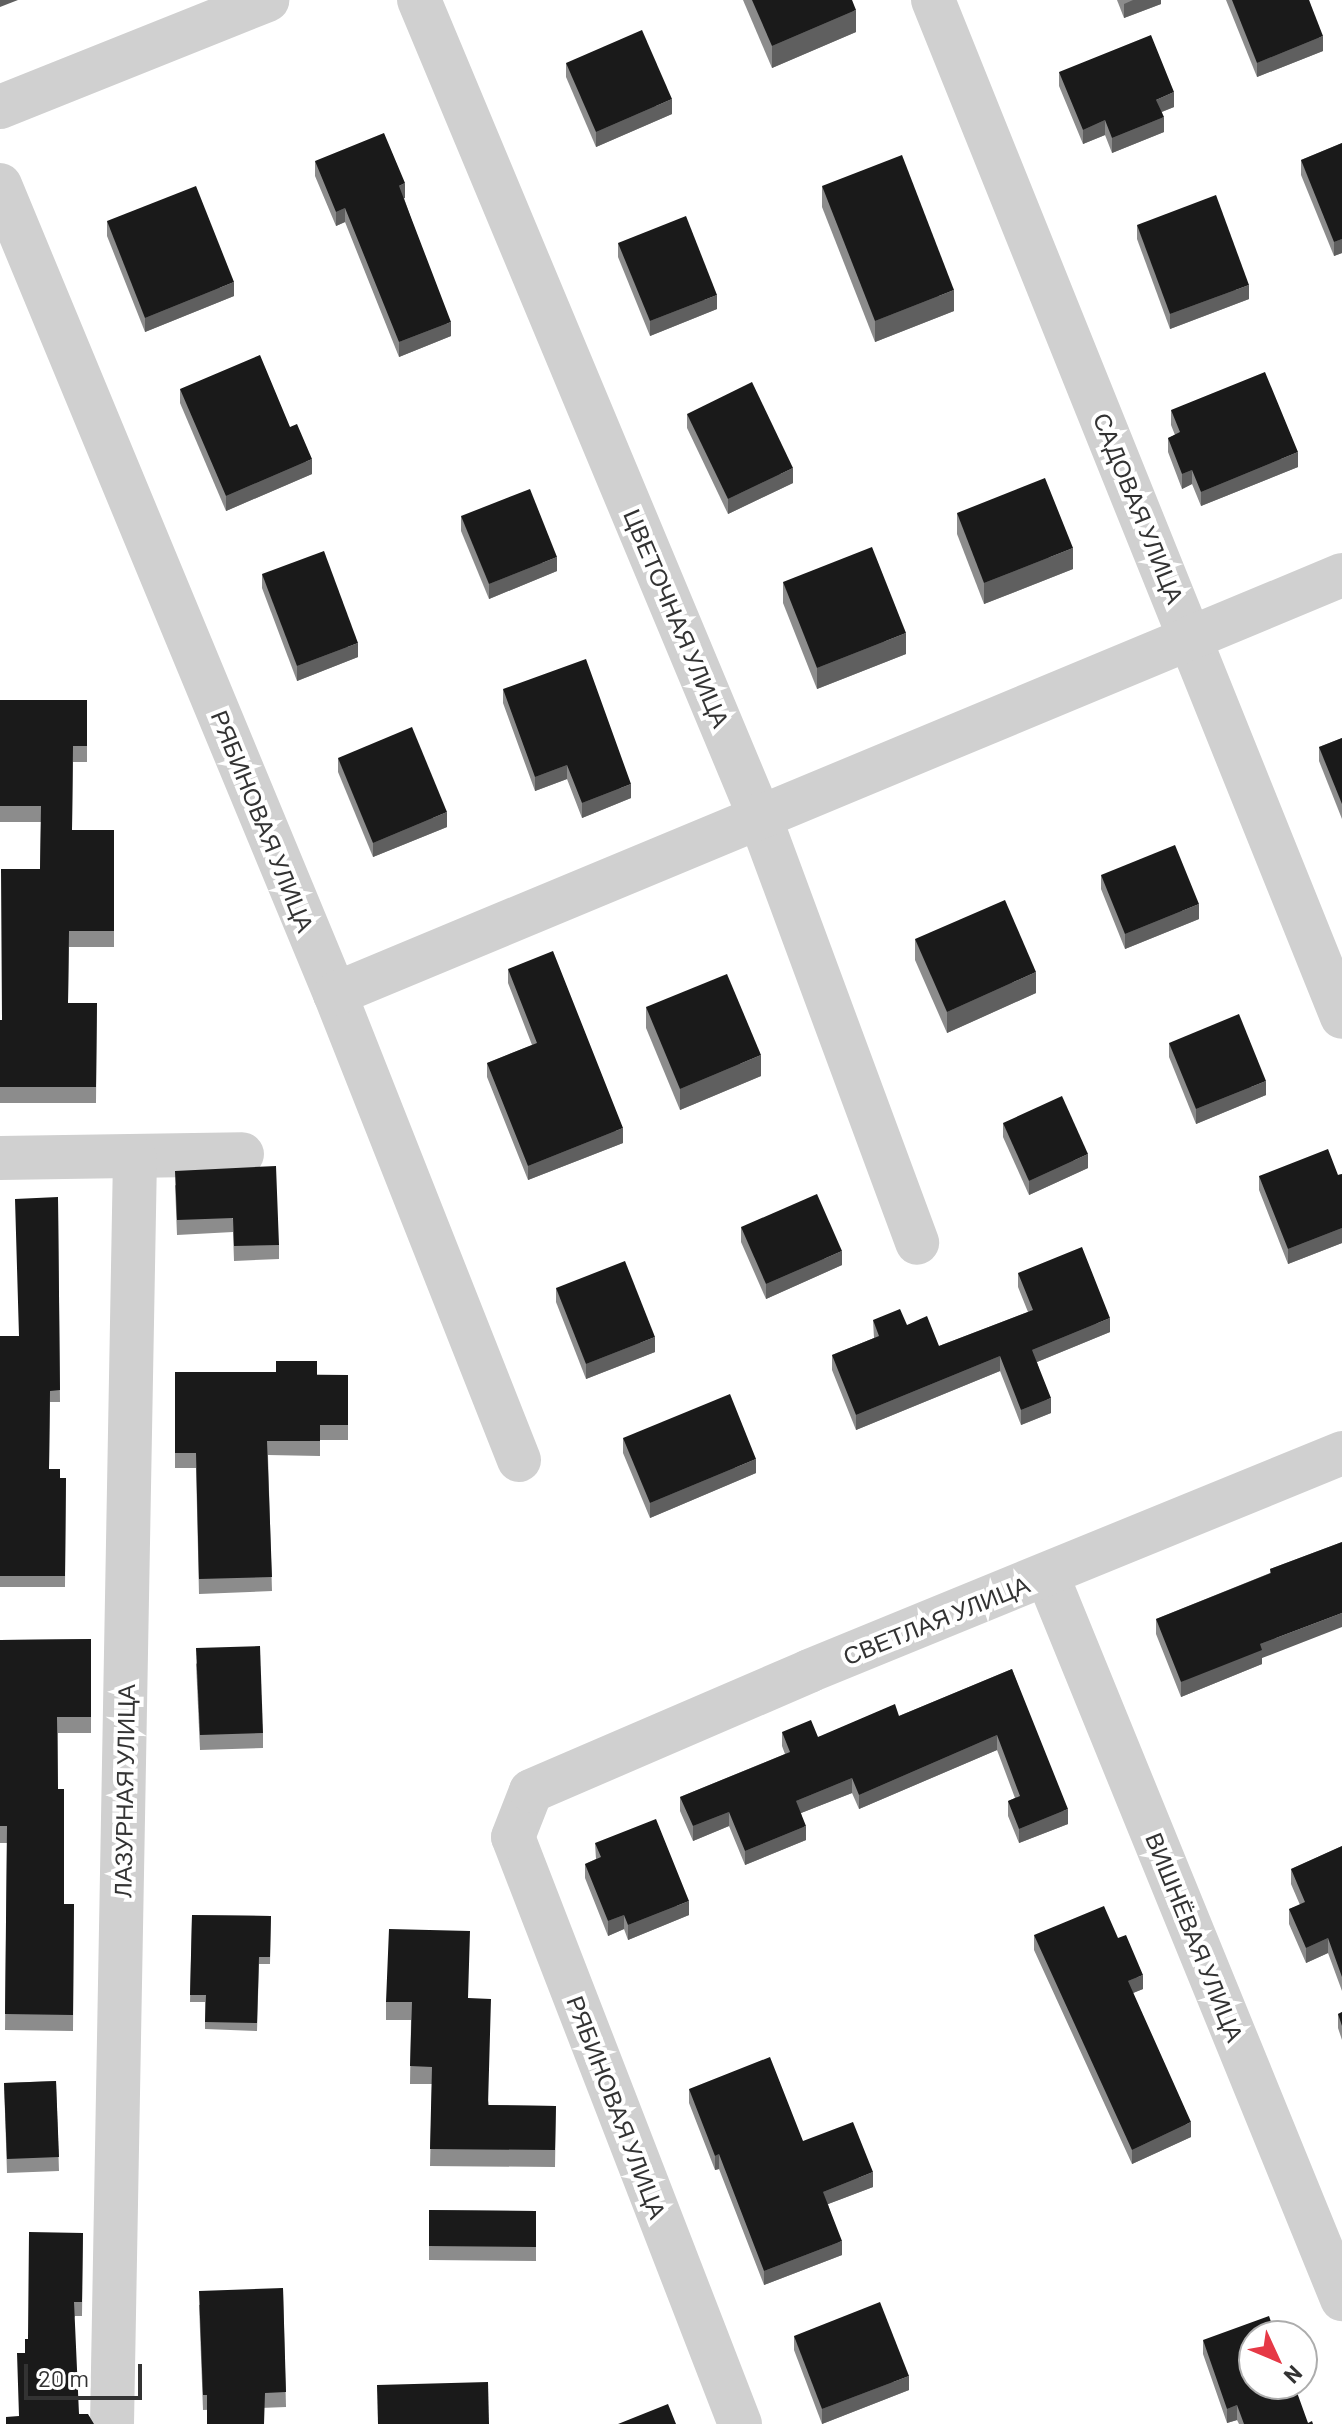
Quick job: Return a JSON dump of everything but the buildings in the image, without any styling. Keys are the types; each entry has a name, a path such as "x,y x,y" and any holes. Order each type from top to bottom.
{"street":[{"path":"0,107 267,0"},
{"name":"ЦВЕТОЧНАЯ УЛИЦА","path":"419,0 759,815 917,1243"},
{"name":"САДОВАЯ УЛИЦА","path":"933,0 1342,1017"},
{"name":"РЯБИНОВАЯ УЛИЦА","path":"0,185 335,994 519,1460"},
{"path":"335,994 1342,575"},
{"path":"0,1158 242,1154"},
{"name":"ЛАЗУРНАЯ УЛИЦА","path":"112,2424 135,1158"},
{"name":"СВЕТЛАЯ УЛИЦА","path":"531,1791 1342,1453"},
{"name":"ВИШНЁВАЯ УЛИЦА","path":"1047,1575 1342,2299"},
{"name":"РЯБИНОВАЯ УЛИЦА","path":"531,1791 513,1837 740,2424"}]}
